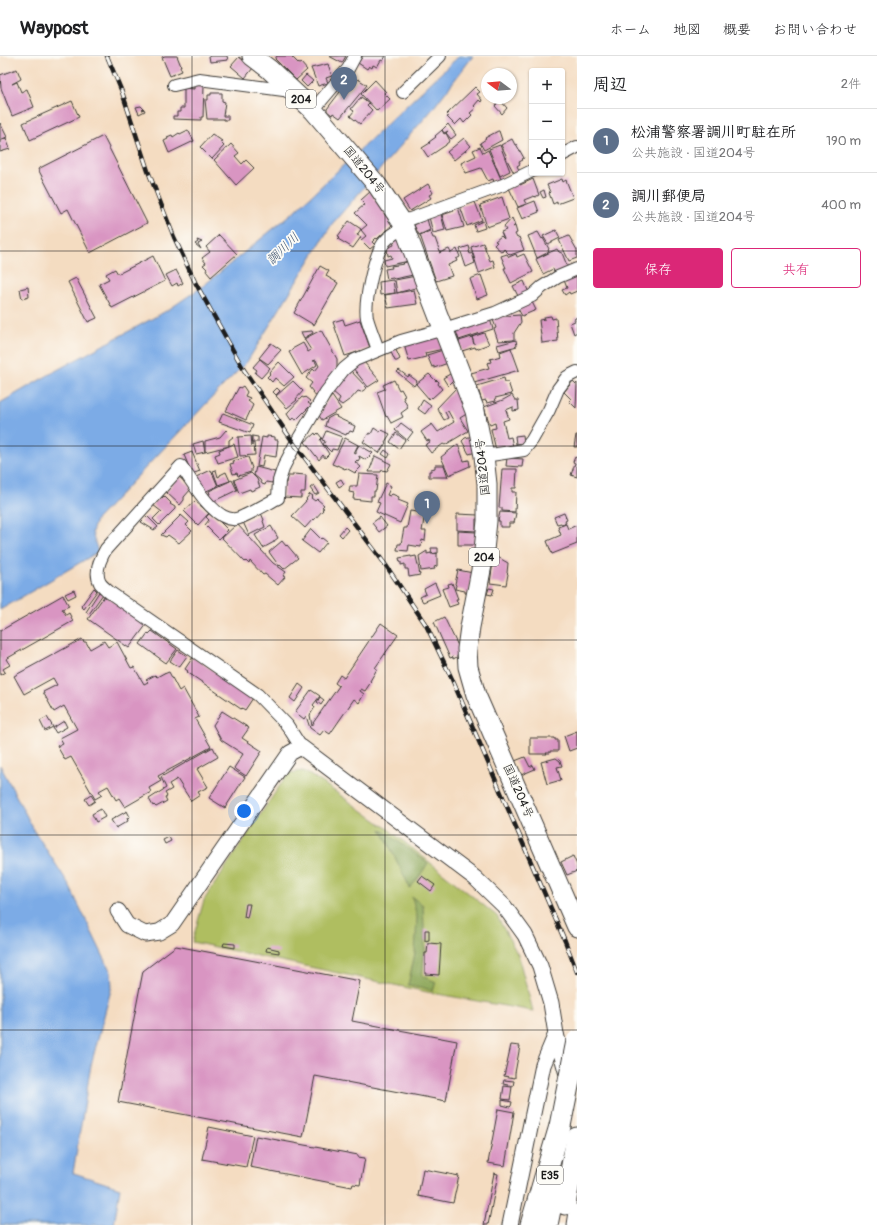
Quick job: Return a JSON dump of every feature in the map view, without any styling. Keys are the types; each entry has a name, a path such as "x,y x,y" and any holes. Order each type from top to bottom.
{"highway":[{"name":"国道204号","path":"252,56 269,69 313,110 377,185 403,225 475,411 484,456 487,484 487,521 483,560 467,649 468,667 476,695 577,927"},
{"name":"E35","path":"540,1225 568,1131 577,1041"},
{"name":"E35","path":"547,1225 568,1131 577,1081"},
{"path":"531,1225 568,1131"},
{"path":"562,1225 568,1131"}],"street":[{"path":"313,110 348,68 355,56"},
{"path":"403,92 440,56"},
{"path":"174,85 199,79 293,91"},
{"path":"565,153 577,147"},
{"path":"378,350 367,318 367,295 383,243 403,225 503,185 529,172"},
{"path":"577,269 558,277 542,287 532,296 481,318 401,341 355,360 344,369 326,392 295,445 284,466 279,482 278,498 237,519 224,517 211,508 181,466 106,549 100,558 98,570 100,583 109,592 258,695 287,725 300,747 474,878 504,906 525,935 540,966 551,1003 556,1034 566,1071 577,1091"},
{"path":"484,456 524,450 532,440 549,410 558,389 567,377 577,372"},
{"path":"118,911 127,925 145,934 159,932 172,924 290,753 300,747"},
{"path":"510,1225 543,1065 556,1034"},
{"path":"575,1225 577,1212"}],"green space":[{"path":"303,771 323,783 388,829 497,916 518,955 533,1011 432,993 192,942 204,900 288,773"},
{"path":"381,829 428,863 410,888"},
{"path":"412,897 423,905 425,950 422,976 436,982 433,991 408,985 415,953 417,917"}],"water":[{"name":"調川川","path":"459,56 473,56 431,111 332,224 247,362 96,520 92,532 98,552 0,610 0,403 57,370 168,310 203,286 295,211"},
{"path":"0,765 35,832 68,883 111,972 112,986 91,1065 73,1173 120,1188 114,1225 0,1225"}],"building":[{"path":"177,56 182,71 170,76 162,57"},
{"path":"209,56 227,56 228,60 210,62"},
{"path":"277,56 291,56 299,64 301,63 307,70 296,80 275,59"},
{"path":"329,56 346,56 342,63"},
{"path":"363,56 386,56 383,61 381,60 377,67 373,65 372,68 369,66 367,69 358,63"},
{"path":"239,57 253,68 245,78 231,66"},
{"path":"328,64 332,76 326,78 328,83 318,86 311,68"},
{"path":"17,69 21,79 12,84 17,82 21,92 27,89 34,107 12,116 1,88 0,75"},
{"path":"306,75 313,81 307,87 301,81"},
{"path":"358,79 367,85 340,118 327,111 343,88 348,92"},
{"path":"375,80 390,99 377,111 361,94"},
{"path":"194,85 204,86 203,117 201,117 201,120 173,119 173,116 177,116 177,112 180,112 180,108 184,108 184,88 194,89"},
{"path":"475,87 480,92 477,94 481,99 481,102 479,100 474,106 476,108 470,113 472,115 464,123 461,119 455,125 447,117 449,116 447,114"},
{"path":"211,93 222,93 222,101 225,102 223,116 228,116 228,120 207,119 205,100 208,100 208,95 211,95"},
{"path":"361,97 369,103 367,105 372,110 360,124 350,116 354,111 351,109"},
{"path":"72,101 79,117 30,140 23,123"},
{"path":"497,104 504,104 507,108 502,114 495,106"},
{"path":"141,106 145,111 139,114 136,107"},
{"path":"0,123 7,137 0,140"},
{"path":"448,124 456,135 451,139 446,133 448,131 444,133 442,130"},
{"path":"188,130 194,141 169,153 164,141 168,139 167,137 172,135 173,137"},
{"path":"442,130 444,134 446,133 450,141 428,157 422,148 430,143 429,142"},
{"path":"498,131 502,140 484,150 480,143 486,139 485,138"},
{"path":"212,134 222,141 220,142 224,146 212,159 200,147"},
{"path":"103,136 147,223 90,253 68,209 61,213 38,169"},
{"path":"6,138 10,149 0,152 0,141"},
{"path":"464,138 471,146 454,160 447,152"},
{"path":"512,139 524,158 517,166 519,170 514,173 501,145"},
{"path":"231,144 239,153 235,156 242,164 246,160 254,168 236,185 214,160"},
{"path":"500,145 510,171 500,176 489,149"},
{"path":"480,147 483,153 488,150 501,179 494,182 493,179 488,181 481,168 466,173 461,163 476,156 473,150"},
{"path":"533,179 539,195 524,200 526,204 518,207 509,188"},
{"path":"562,179 563,182 566,180 573,198 553,204 547,185"},
{"path":"428,184 433,193 429,195 431,198 410,211 403,200"},
{"path":"544,190 546,197 543,198 540,192"},
{"path":"371,191 374,195 373,197 385,210 383,212 394,223 372,242 375,245 370,249 361,240 366,236 361,230 367,225 355,213 365,204 361,200"},
{"path":"502,197 509,219 487,227 480,205"},
{"path":"535,201 539,212 522,219 517,208"},
{"path":"475,202 482,220 467,226 460,206"},
{"path":"458,207 464,227 447,231 442,215 454,211 453,209"},
{"path":"441,214 445,230 433,233 429,217"},
{"path":"512,218 515,225 513,227 515,226 517,233 515,234 517,238 519,237 524,250 510,255 504,249 502,252 494,245 497,242 495,241 501,236 504,239 501,232 506,230 504,227"},
{"path":"427,219 430,230 419,235 414,225"},
{"path":"349,221 361,229 357,235 361,237 353,248 338,239 340,237 338,236"},
{"path":"483,221 485,228 476,231 474,225"},
{"path":"556,230 560,238 548,244 543,236"},
{"path":"430,231 433,238 435,238 440,252 439,253 449,249 451,253 457,249 460,257 456,259 457,261 448,265 452,276 436,281 420,235"},
{"path":"538,232 542,239 543,238 549,252 537,258 528,236"},
{"path":"219,235 237,254 211,277 203,265 206,263 202,258 210,252 206,247"},
{"path":"569,236 577,250 577,258 569,261 559,240"},
{"path":"401,237 409,261 385,266 384,260 392,258 391,255 388,256 387,248 394,245 393,241"},
{"path":"197,240 202,242 198,244 201,249 195,244 198,242"},
{"path":"483,243 490,261 493,260 495,267 479,273 471,247"},
{"path":"469,246 470,254 472,253 475,263 466,267 460,249"},
{"path":"557,249 562,253 568,268 555,274 553,269 543,274 536,259"},
{"path":"507,254 509,257 516,254 517,257 524,254 533,272 511,283 504,268 506,268 501,256"},
{"path":"153,256 165,281 112,308 99,284 109,279 106,274 115,269 118,274"},
{"path":"410,261 413,275 387,279 385,269"},
{"path":"320,266 329,271 326,276 338,283 314,325 294,313"},
{"path":"176,270 183,283 178,286 177,283 172,286 166,275"},
{"path":"577,274 577,291 570,294 569,292 565,295 562,290 567,288 564,280"},
{"path":"481,275 488,295 477,299 470,279"},
{"path":"416,276 419,285 415,288 397,293 395,280"},
{"path":"76,278 97,318 88,322 68,282"},
{"path":"393,280 395,293 380,295 379,282"},
{"path":"524,281 529,293 519,298 513,286"},
{"path":"28,287 29,297 22,299 20,289"},
{"path":"414,290 417,304 388,308 385,295"},
{"path":"531,300 536,310 522,316 517,307"},
{"path":"520,315 521,322 514,333 514,340 498,341 494,329 496,328 492,317"},
{"path":"551,316 552,319 556,318 558,341 542,343 539,320 545,319 544,317"},
{"path":"577,317 577,332 574,334 570,323 575,321 574,319"},
{"path":"343,319 345,325 360,320 370,348 345,356 333,322"},
{"path":"490,319 493,329 459,340 456,331"},
{"path":"321,330 337,359 337,368 317,397 309,387 312,383 306,378 313,369 315,371 319,366 316,360 313,361 315,361 317,365 302,375 289,352 303,343 308,352 311,350 304,339"},
{"path":"312,331 313,333 304,338 301,332"},
{"path":"484,333 489,344 476,349 475,347 462,351 459,341"},
{"path":"438,335 443,349 425,353 426,357 409,361 404,345"},
{"path":"516,340 517,346 499,351 497,345"},
{"path":"271,343 281,350 268,364 259,358"},
{"path":"395,348 400,359 397,361 395,361 390,350"},
{"path":"511,348 519,370 474,383 471,373 489,368 487,363 491,362 490,359 501,356 500,352"},
{"path":"443,350 448,363 434,368 434,366 432,367 427,355"},
{"path":"260,359 270,368 261,378 255,373 257,370 253,367"},
{"path":"279,362 294,377 284,386 275,378 272,382 267,377"},
{"path":"364,362 379,380 368,387 353,368"},
{"path":"399,370 408,377 409,375 417,381 414,386 397,372"},
{"path":"351,371 367,388 361,392 358,391 350,400 342,405 338,402 340,398 332,391"},
{"path":"429,374 439,382 438,384 442,389 429,399 416,384"},
{"path":"452,374 454,380 448,386 443,378"},
{"path":"504,378 505,382 508,382 512,394 495,398 496,401 487,403 486,400 482,401 477,386"},
{"path":"394,380 399,390 401,389 405,396 403,397 408,408 401,413 403,417 391,423 387,416 386,417 377,392 385,389 383,385"},
{"path":"293,381 303,391 296,399 297,400 287,408 276,396"},
{"path":"573,381 576,384 577,383 576,408 569,401 571,399 564,392"},
{"path":"243,386 247,392 245,396 250,398 248,401 253,405 246,420 226,411 239,387 240,388"},
{"path":"457,387 468,413 460,418 468,431 445,445 443,444 431,453 425,445 430,442 429,440 427,441 421,432 432,424 438,432 454,422 448,411 445,412 448,418 444,420 437,408"},
{"path":"277,388 280,391 276,395 273,392"},
{"path":"512,395 515,400 518,400 519,410 513,411 513,407 506,410 509,419 503,421 507,438 511,437 513,447 496,450 491,429 496,428 495,423 490,425 484,407"},
{"path":"332,396 341,409 322,420 318,414 322,412 322,408"},
{"path":"302,397 305,397 310,401 308,403 311,405 296,420 293,418 291,420 287,414"},
{"path":"423,400 431,406 425,414 418,409"},
{"path":"223,413 253,425 250,433 219,422"},
{"path":"334,415 355,426 353,432 350,431 346,435 325,426 327,419"},
{"path":"401,423 413,432 407,440 395,430"},
{"path":"374,428 380,432 382,430 390,434 379,453 363,442 369,433 371,434"},
{"path":"226,430 233,437 229,440 229,446 205,452 205,441 220,437"},
{"path":"326,431 342,437 337,450 332,449 331,452 326,446 323,445 325,441 322,440"},
{"path":"315,433 316,435 318,433 322,438 320,440 329,454 325,458 323,455 319,460 305,442"},
{"path":"396,433 405,440 399,449 390,442"},
{"path":"523,435 524,443 516,444 515,436"},
{"path":"576,435 577,447 574,447"},
{"path":"251,436 252,446 252,443 254,443 255,455 240,456 238,437"},
{"path":"252,436 258,437 258,442 252,442"},
{"path":"267,436 275,437 275,440 278,440 276,457 264,455 262,467 257,466 262,437 267,438"},
{"path":"473,436 476,452 469,454 462,441 465,438"},
{"path":"345,438 358,445 354,453 356,454 356,450 359,445 373,453 366,460 359,456 360,458 358,461 357,460 355,462 361,467 355,473 346,468 345,469 332,464"},
{"path":"203,441 205,452 196,454 193,444"},
{"path":"234,444 238,457 218,463 215,455 220,453 219,450"},
{"path":"458,444 464,461 469,460 470,466 449,475 441,457"},
{"path":"385,450 390,454 388,458 382,454"},
{"path":"192,452 200,471 192,474 184,455"},
{"path":"375,456 391,464 387,471 382,470 381,472 369,472"},
{"path":"248,457 252,468 251,472 238,476 237,473 233,474 230,464 234,463 233,461"},
{"path":"575,457 577,458 577,477 571,475 575,463 573,462"},
{"path":"507,458 523,459 522,467 506,466"},
{"path":"435,465 444,465 448,477 429,477 429,471 435,468"},
{"path":"256,467 275,472 272,483 266,482 265,485 262,484 254,475"},
{"path":"502,469 517,469 516,488 512,488 512,492 516,492 515,512 502,511 502,508 499,508"},
{"path":"211,470 218,486 204,492 196,477"},
{"path":"216,470 218,477 226,472 230,481 218,485 213,471"},
{"path":"251,473 257,479 260,487 251,491 250,489 239,493 234,480"},
{"path":"293,474 306,475 305,492 301,492 301,498 283,497 284,483 286,483 287,476 293,476"},
{"path":"359,474 378,475 376,491 374,491 374,496 371,496 371,501 353,499 354,493 349,492 350,486 357,486"},
{"path":"179,477 188,484 191,489 184,497 184,500 180,505 166,492"},
{"path":"341,479 344,484 339,487 336,482"},
{"path":"232,480 237,490 214,501 213,499 210,500 208,495 210,494 209,491"},
{"path":"386,483 391,486 387,495 390,496 392,494 399,497 398,500 408,504 400,523 376,512 380,503 377,502"},
{"path":"314,485 319,493 315,495 310,488"},
{"path":"310,494 313,496 311,498 315,501 317,499 324,505 322,507 324,508 305,528 292,516 307,500 306,499"},
{"path":"164,496 171,503 170,504 175,507 175,509 159,525 153,519 160,512 162,512 153,505 160,497 162,498"},
{"path":"195,501 209,513 198,525 184,511"},
{"path":"410,511 425,513 422,531 426,531 425,541 422,540 421,547 409,545 408,551 397,550 398,544 401,544 404,528 407,528"},
{"path":"500,512 516,513 514,523 509,523 509,527 500,527 500,521 498,521"},
{"path":"210,513 228,530 219,539 205,525 209,520 206,517"},
{"path":"261,513 265,527 249,535 243,522"},
{"path":"564,513 567,520 565,521 566,523 562,525 561,523 557,524 554,517"},
{"path":"457,514 478,515 478,519 476,519 476,531 457,530"},
{"path":"181,515 189,522 186,525 192,531 179,543 168,535 166,537 161,535"},
{"path":"147,516 158,527 154,530 141,522"},
{"path":"380,517 387,526 379,532 372,523"},
{"path":"237,524 273,563 286,572 283,576 285,577 278,585 265,574 263,575 250,561 249,564 246,561 245,562 222,538"},
{"path":"566,524 568,529 577,525 577,544 552,554 547,541 561,535 558,527"},
{"path":"271,526 278,538 263,548 255,535"},
{"path":"345,527 348,530 342,537 339,534"},
{"path":"311,529 321,539 322,538 327,542 318,553 302,541"},
{"path":"458,531 476,532 475,545 458,545"},
{"path":"282,541 298,558 284,569 280,565 279,566 269,552"},
{"path":"431,548 438,548 438,553 432,554"},
{"path":"427,551 427,554 437,553 437,566 434,567 435,569 421,571 419,556"},
{"path":"494,555 508,563 506,585 490,583"},
{"path":"416,556 420,575 409,577 408,569 405,569 405,564 401,565 399,558"},
{"path":"458,570 473,573 469,594 465,593 465,591 455,589"},
{"path":"435,583 440,595 423,602 420,597 426,594 424,589"},
{"path":"452,583 458,599 456,599 458,604 449,607 442,589 449,587 448,584"},
{"path":"94,588 97,591 84,609 81,606"},
{"path":"489,588 494,589 492,595 487,594"},
{"path":"74,590 76,595 68,599 65,594"},
{"path":"99,592 103,594 89,614 86,612"},
{"path":"63,595 69,606 62,609 66,615 69,613 73,621 6,659 10,665 3,669 5,672 0,675 0,631"},
{"path":"105,595 147,624 129,648 88,619"},
{"path":"444,617 459,648 457,657 453,659 453,657 450,658 434,622"},
{"path":"381,623 398,635 375,668 377,669 365,691 361,689 360,691 364,694 359,703 354,699 330,734 324,730 320,735 310,728 306,716 304,719 295,712 311,690 320,696 313,705 315,707 310,715 312,726 339,686 335,683 340,675 344,678"},
{"path":"152,631 177,649 166,663 140,644 148,633 149,634"},
{"path":"82,639 86,642 90,649 104,641 108,647 117,642 131,668 134,667 144,684 148,682 146,680 155,675 157,677 169,672 179,691 183,688 199,717 195,719 211,747 158,776 161,781 149,788 151,792 125,807 119,798 116,800 108,786 99,791 102,795 95,799 71,757 65,760 57,746 63,743 60,738 77,729 64,706 54,712 43,692 57,685 53,678 24,694 14,676"},
{"path":"178,650 187,656 179,667 170,661"},
{"path":"193,657 253,698 245,710 242,708 241,709 187,672 188,671 185,669"},
{"path":"299,684 304,688 295,702 290,698"},
{"path":"320,697 324,700 321,705 317,702"},
{"path":"222,711 249,728 242,738 262,751 246,776 234,768 243,754 221,740 213,725"},
{"path":"47,717 53,727 45,731 40,721"},
{"path":"64,721 67,727 56,733 53,728"},
{"path":"577,731 577,748 569,751 564,736"},
{"path":"530,738 555,738 555,740 558,740 558,751 550,751 550,753 546,753 547,754 530,754"},
{"path":"213,747 218,757 197,769 208,787 198,792 200,795 191,801 177,779 169,784 172,789 165,793 167,796 165,797 167,801 156,807 154,805 153,806 149,799 166,788 161,777"},
{"path":"525,757 530,767 533,765 535,769 521,775 515,761"},
{"path":"556,758 560,761 562,766 557,767 561,780 547,784 541,762"},
{"path":"229,767 245,777 225,808 209,798"},
{"path":"91,795 95,801 89,805 85,799"},
{"path":"101,809 105,817 96,822 92,814"},
{"path":"127,811 130,817 127,818 128,821 116,828 111,820"},
{"path":"169,837 171,841 165,844 163,840"},
{"path":"573,856 577,865 577,871 567,875 561,862"},
{"path":"422,876 435,885 431,891 418,881"},
{"path":"246,904 250,904 247,918 244,917"},
{"path":"425,930 429,930 429,940 425,941"},
{"path":"224,943 235,944 235,948 223,946"},
{"path":"428,943 441,944 439,975 425,974 425,953 427,953"},
{"path":"176,946 360,981 352,1021 457,1041 446,1101 315,1076 303,1137 118,1102 143,971"},
{"path":"267,947 279,950 279,953 266,951"},
{"path":"511,1045 520,1046 515,1078 504,1076"},
{"path":"504,1080 514,1081 513,1086 503,1084"},
{"path":"504,1086 512,1087 510,1100 502,1099"},
{"path":"502,1100 512,1102 511,1106 502,1105"},
{"path":"498,1109 514,1112 505,1166 488,1163"},
{"path":"209,1127 253,1136 246,1167 202,1159"},
{"path":"256,1136 358,1155 358,1157 365,1158 360,1185 353,1184 352,1187 250,1167"},
{"path":"423,1169 459,1176 453,1203 418,1196"},
{"path":"494,1173 498,1174 488,1225 484,1225"}],"railway":[{"path":"107,56 122,92 148,171 174,237 195,282 244,370 295,445 385,564 426,625 452,679 577,972"}],"place":[{"name":"調川郵便局","path":"344,100"},
{"name":"松浦警察署調川町駐在所","path":"427,524"}]}
